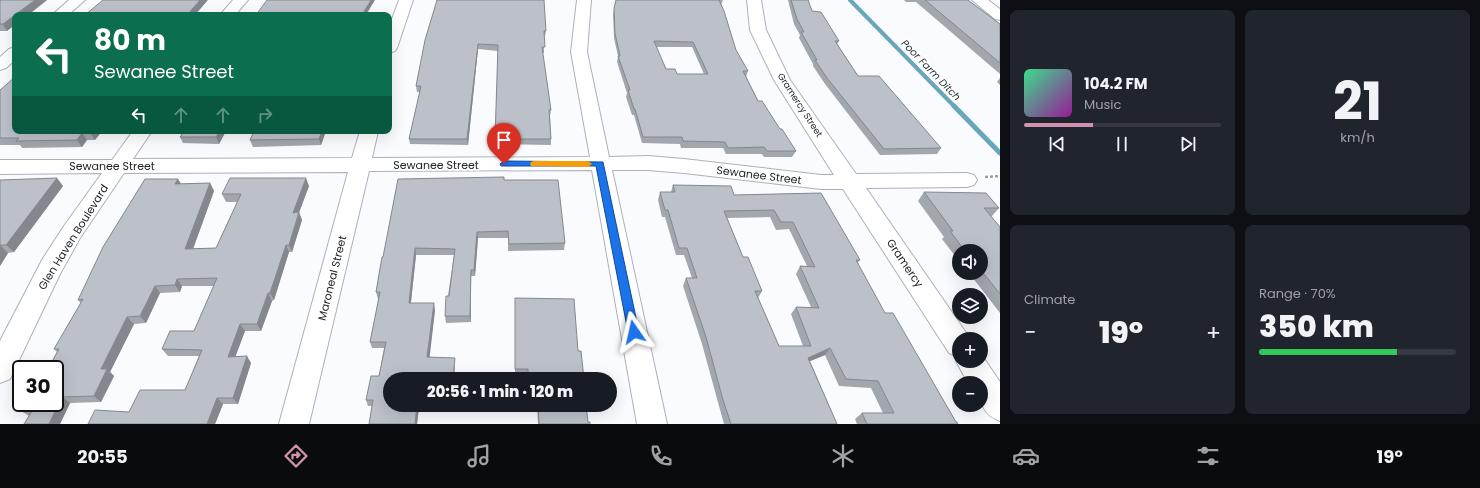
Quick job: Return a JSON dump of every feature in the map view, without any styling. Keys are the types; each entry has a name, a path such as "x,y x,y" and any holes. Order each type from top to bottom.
{"street":[{"path":"63,12 78,0"},
{"path":"231,12 241,0"},
{"path":"392,40 406,0"},
{"path":"584,0 579,52 652,424"},
{"name":"Gramercy Street","path":"754,0 758,30 782,80 850,182"},
{"path":"979,0 1000,16"},
{"path":"0,66 12,55"},
{"name":"Glen Haven Boulevard","path":"0,370 25,316 52,266 78,224 141,134"},
{"name":"Maroneal Street","path":"294,424 368,134"},
{"name":"Sewanee Street","path":"0,167 648,163 821,182 967,180"},
{"name":"Gramercy","path":"850,182 952,335"},
{"path":"975,368 1000,407"}],"path":[{"path":"994,176 1000,176"}],"building":[{"path":"0,0 35,0 19,12 12,12 12,17 3,24 0,24"},
{"path":"103,0 200,0 190,12 89,12"},
{"path":"267,0 371,0 364,12 258,12"},
{"path":"437,0 544,0 546,31 544,31 545,47 542,47 551,110 549,110 551,139 495,139 498,45 478,44 467,139 409,139 421,86 416,86 425,40"},
{"path":"616,0 719,0 736,50 748,71 743,71 758,101 762,101 796,151 767,151 764,147 728,148 725,142 683,141 682,137 643,137 628,90 630,90 618,56 620,56 615,33 614,8","holes":["654,41 693,42 708,74 677,74 675,69 666,69"]},
{"path":"791,0 808,0 812,11 821,12 839,41 835,41 858,76 879,76 941,148 884,149 827,78 815,60 817,60 801,32 804,32 797,19"},
{"path":"925,0 968,0 1000,24 1000,63"},
{"path":"12,80 12,134 81,134 77,140 16,141 19,138 0,138 0,90"},
{"path":"182,134 218,134 216,137 180,137"},
{"path":"253,134 321,134 319,139 250,140"},
{"path":"504,177 504,180 558,180 565,243 509,244 508,231 477,232 474,270 471,270 470,316 445,316 446,296 449,296 455,249 415,248 409,303 434,303 427,357 455,358 454,372 383,372 383,412 416,412 415,424 369,424 373,400 366,400 371,376 379,376 386,342 370,342 380,292 376,292 382,257 398,179"},
{"path":"57,178 6,245 0,245 0,180"},
{"path":"230,178 306,178 293,213 299,212 289,245 286,245 270,293 268,293 257,324 240,324 228,357 247,356 233,398 217,398 207,424 88,424 95,410 129,412 140,390 185,390 202,350 162,349 170,331 194,331 217,278 177,279 175,285 155,286 140,316 127,317 101,369 107,369 94,396 64,397 64,360 53,360 59,349 54,349 83,299 78,300 103,247 145,179 178,179 175,184 210,183 185,249 216,248 241,194 222,194"},
{"path":"673,185 731,186 734,195 821,193 860,260 856,260 885,313 893,313 958,424 867,424 862,413 894,413 878,381 846,379 830,348 808,358 837,424 731,424 706,337 686,278 697,278 687,248 679,248 668,210 665,210 660,192 675,192","holes":["774,210 781,222 793,222 815,267 800,266 819,308 796,307 811,346 779,346 755,291 762,291 748,257 743,257 724,211"]},
{"path":"924,192 986,193 999,208 984,208 1000,227 1000,294 988,279 988,244 960,244 950,231 953,231"},
{"path":"515,298 574,299 578,351 581,351 583,372 528,372 528,369 515,369"},
{"path":"31,412 55,412 49,424 24,424"},
{"path":"538,412 587,412 588,422 590,422 590,424 539,424"}],"waterway":[{"name":"Poor Farm Ditch","path":"850,0 955,107"},
{"name":"Poor Farm Ditch","path":"954,106 1000,153"}],"slow traffic":[{"path":"534,164 588,164"}],"route":[{"path":"504,164 600,164 634,332"}]}
